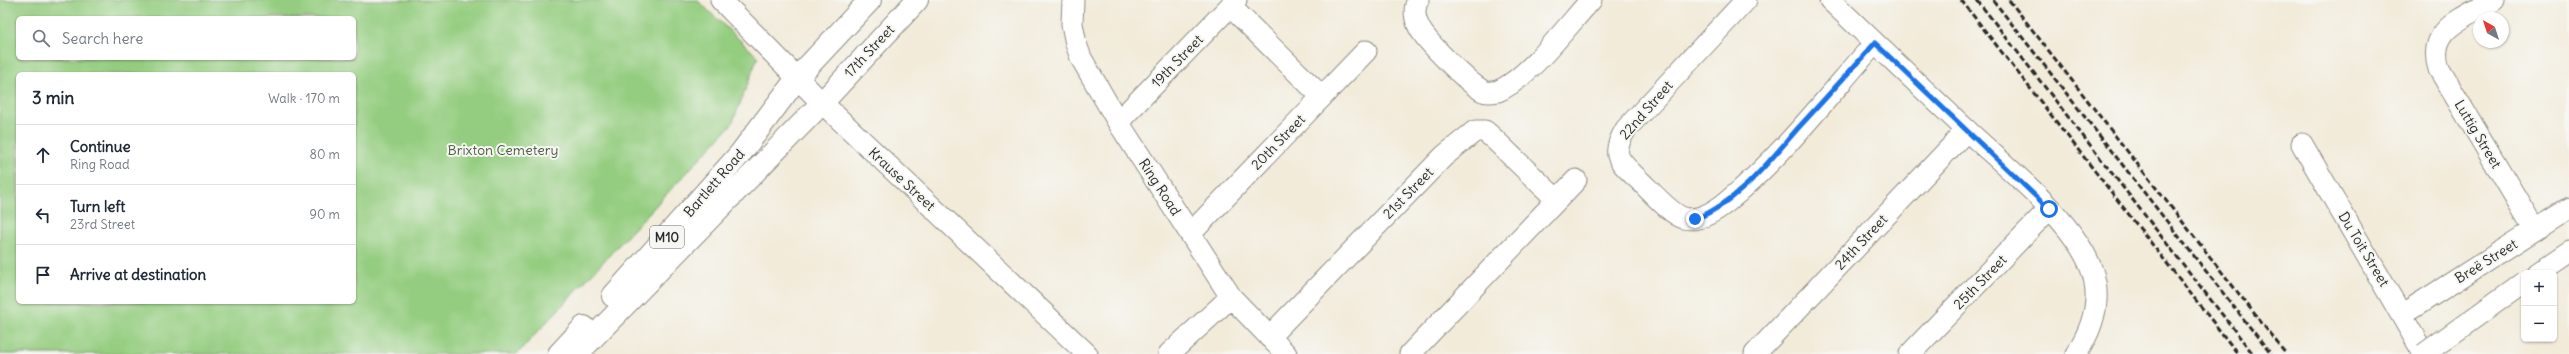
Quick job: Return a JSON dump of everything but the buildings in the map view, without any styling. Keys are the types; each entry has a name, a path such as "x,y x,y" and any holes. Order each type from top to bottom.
{"main road":[{"name":"M10","path":"798,77 870,0"},
{"name":"17th Street","path":"822,103 916,0"},
{"name":"Bartlett Road","path":"559,354 735,160 798,77"},
{"name":"Bartlett Road","path":"578,354 822,103"}],"street":[{"name":"Ring Road","path":"1072,0 1072,24 1076,44 1084,63 1118,122 1231,297 1286,354"},
{"path":"1418,0 1415,14 1420,29 1461,73 1483,91 1497,91 1516,79 1591,0"},
{"name":"22nd Street","path":"1746,0 1626,129 1616,148 1617,154 1626,168 1674,213 1683,218 1695,219 1708,214 1728,201 1774,156 1875,43"},
{"path":"1830,0 2049,209 2074,236 2085,254 2097,289 2096,309 2088,336 2076,354"},
{"name":"Luttig Street","path":"2494,0 2448,28 2440,35 2436,46 2435,57 2439,69 2535,230"},
{"name":"Krause Street","path":"730,3 822,103 1087,354"},
{"name":"19th Street","path":"1118,122 1233,3"},
{"path":"1233,3 1322,97"},
{"name":"20th Street","path":"1190,234 1366,51"},
{"name":"24th Street","path":"1755,354 1967,130"},
{"name":"21st Street","path":"1269,337 1444,156 1475,131 1486,131 1556,199"},
{"name":"Du Toit Street","path":"2302,144 2403,314 2424,354"},
{"path":"1410,354 1556,199 1576,180"},
{"name":"Breë Street","path":"2403,314 2569,208"},
{"name":"25th Street","path":"1910,354 2049,209"},
{"path":"2542,270 2569,252"},
{"path":"2424,354 2521,284"},
{"path":"1169,354 1231,297"}],"green space":[{"name":"Brixton Cemetery","path":"0,0 697,0 758,57 732,124 517,354 0,354"}],"railway":[{"path":"1961,0 2238,354"},
{"path":"1977,0 2253,354"},
{"path":"1993,0 2271,354"},
{"path":"2009,0 2286,354"}],"route":[{"path":"1695,219 1708,214 1728,201 1774,156 1875,43 2004,164 2049,209"}]}
